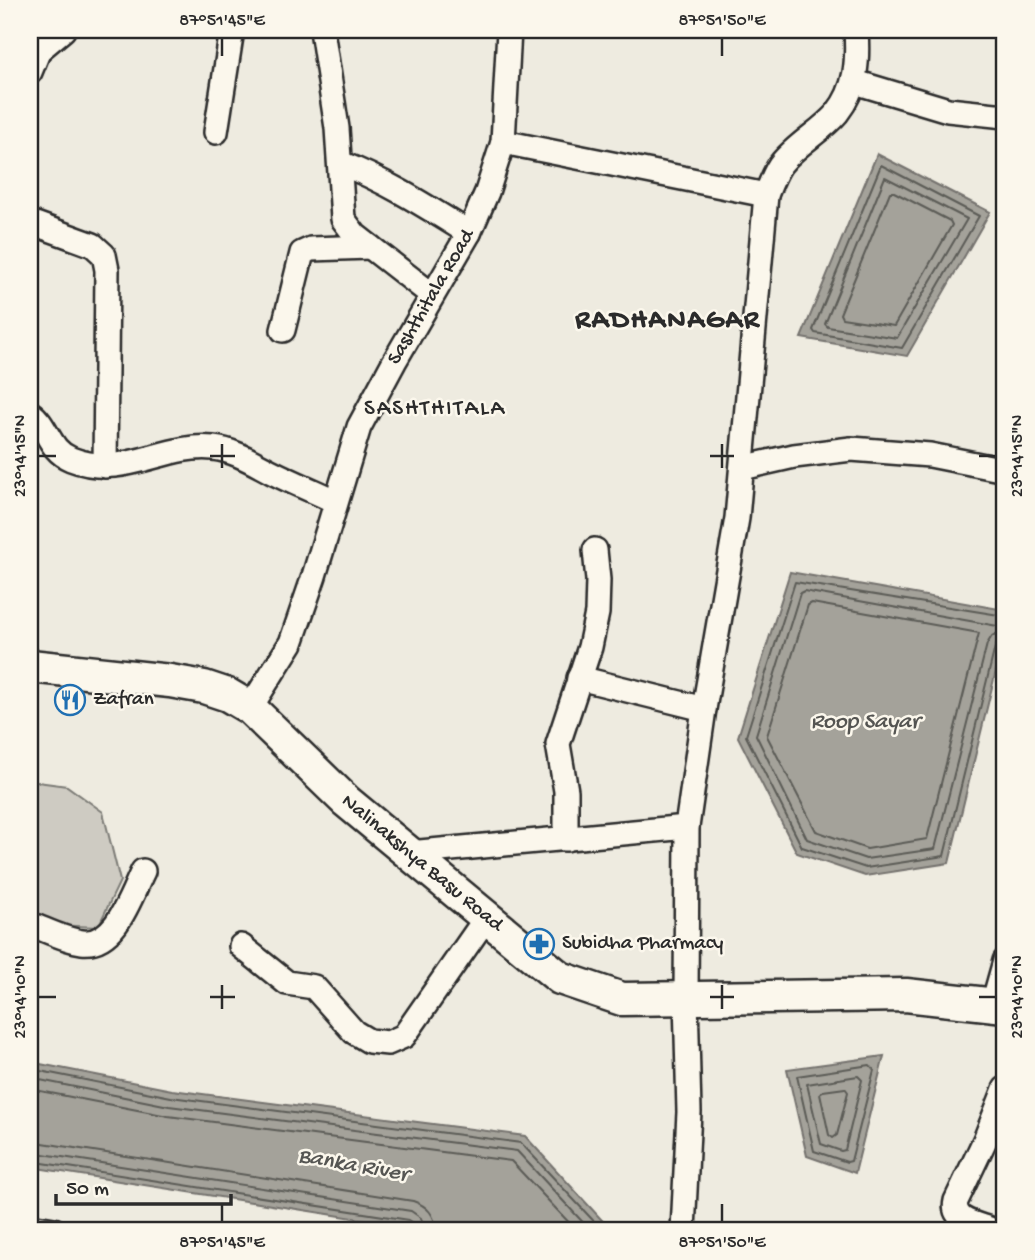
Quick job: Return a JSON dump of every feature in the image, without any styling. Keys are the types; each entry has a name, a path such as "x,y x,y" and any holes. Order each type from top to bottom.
{"street":[{"path":"30,72 34,46 63,30"},
{"path":"216,132 232,30"},
{"path":"322,30 332,88 343,219 355,235 432,295"},
{"name":"Sashthitala Road","path":"250,708 291,643 359,427 469,233 487,192 503,142 509,30"},
{"path":"683,1230 689,1112 686,999 687,827 737,518 766,195 780,166 804,140 836,114 855,82 856,30"},
{"path":"855,82 948,110 1005,116"},
{"path":"503,142 766,195"},
{"path":"340,163 402,191 469,233"},
{"path":"30,222 93,245 104,254 107,271 105,466"},
{"path":"284,330 302,253 311,249 370,247"},
{"path":"30,413 42,424 52,446 70,459 105,466 137,463 185,448 214,448 240,455 335,501"},
{"path":"742,468 794,456 851,449 930,455 1005,470"},
{"path":"566,839 566,791 558,744 561,727 590,647 597,613 595,550"},
{"name":"Nalinakshya Basu Road","path":"30,666 170,681 228,695 250,708 346,801 560,978 622,999 906,995 999,1005"},
{"path":"579,678 704,709"},
{"path":"409,853 687,827"},
{"path":"30,924 81,942 96,942 108,934 120,916 143,871"},
{"path":"241,946 287,984 314,987 354,1032 369,1041 388,1043 404,1036 486,918"},
{"path":"999,1005 1005,961"},
{"path":"992,1230 963,1219 954,1210 1005,1089"},
{"path":"30,1226 54,1230"}],"shaded area":[{"path":"30,781 67,786 103,812 120,881 98,927 30,924"}],"water":[{"path":"877,154 990,212 907,356 801,338"},
{"name":"Roop Sayar","path":"790,572 1005,610 1005,634 949,863 865,876 797,853 738,737"},
{"path":"884,1056 855,1173 807,1156 787,1069"},
{"name":"Banka River","path":"30,1062 172,1090 525,1136 611,1230 413,1230 410,1227 30,1167"}],"place":[{"name":"Zafran","path":"70,700"},
{"name":"Subidha Pharmacy","path":"539,944"}],"district":[{"name":"RADHANAGAR","path":"668,321"},
{"name":"SASHTHITALA","path":"435,409"}]}
